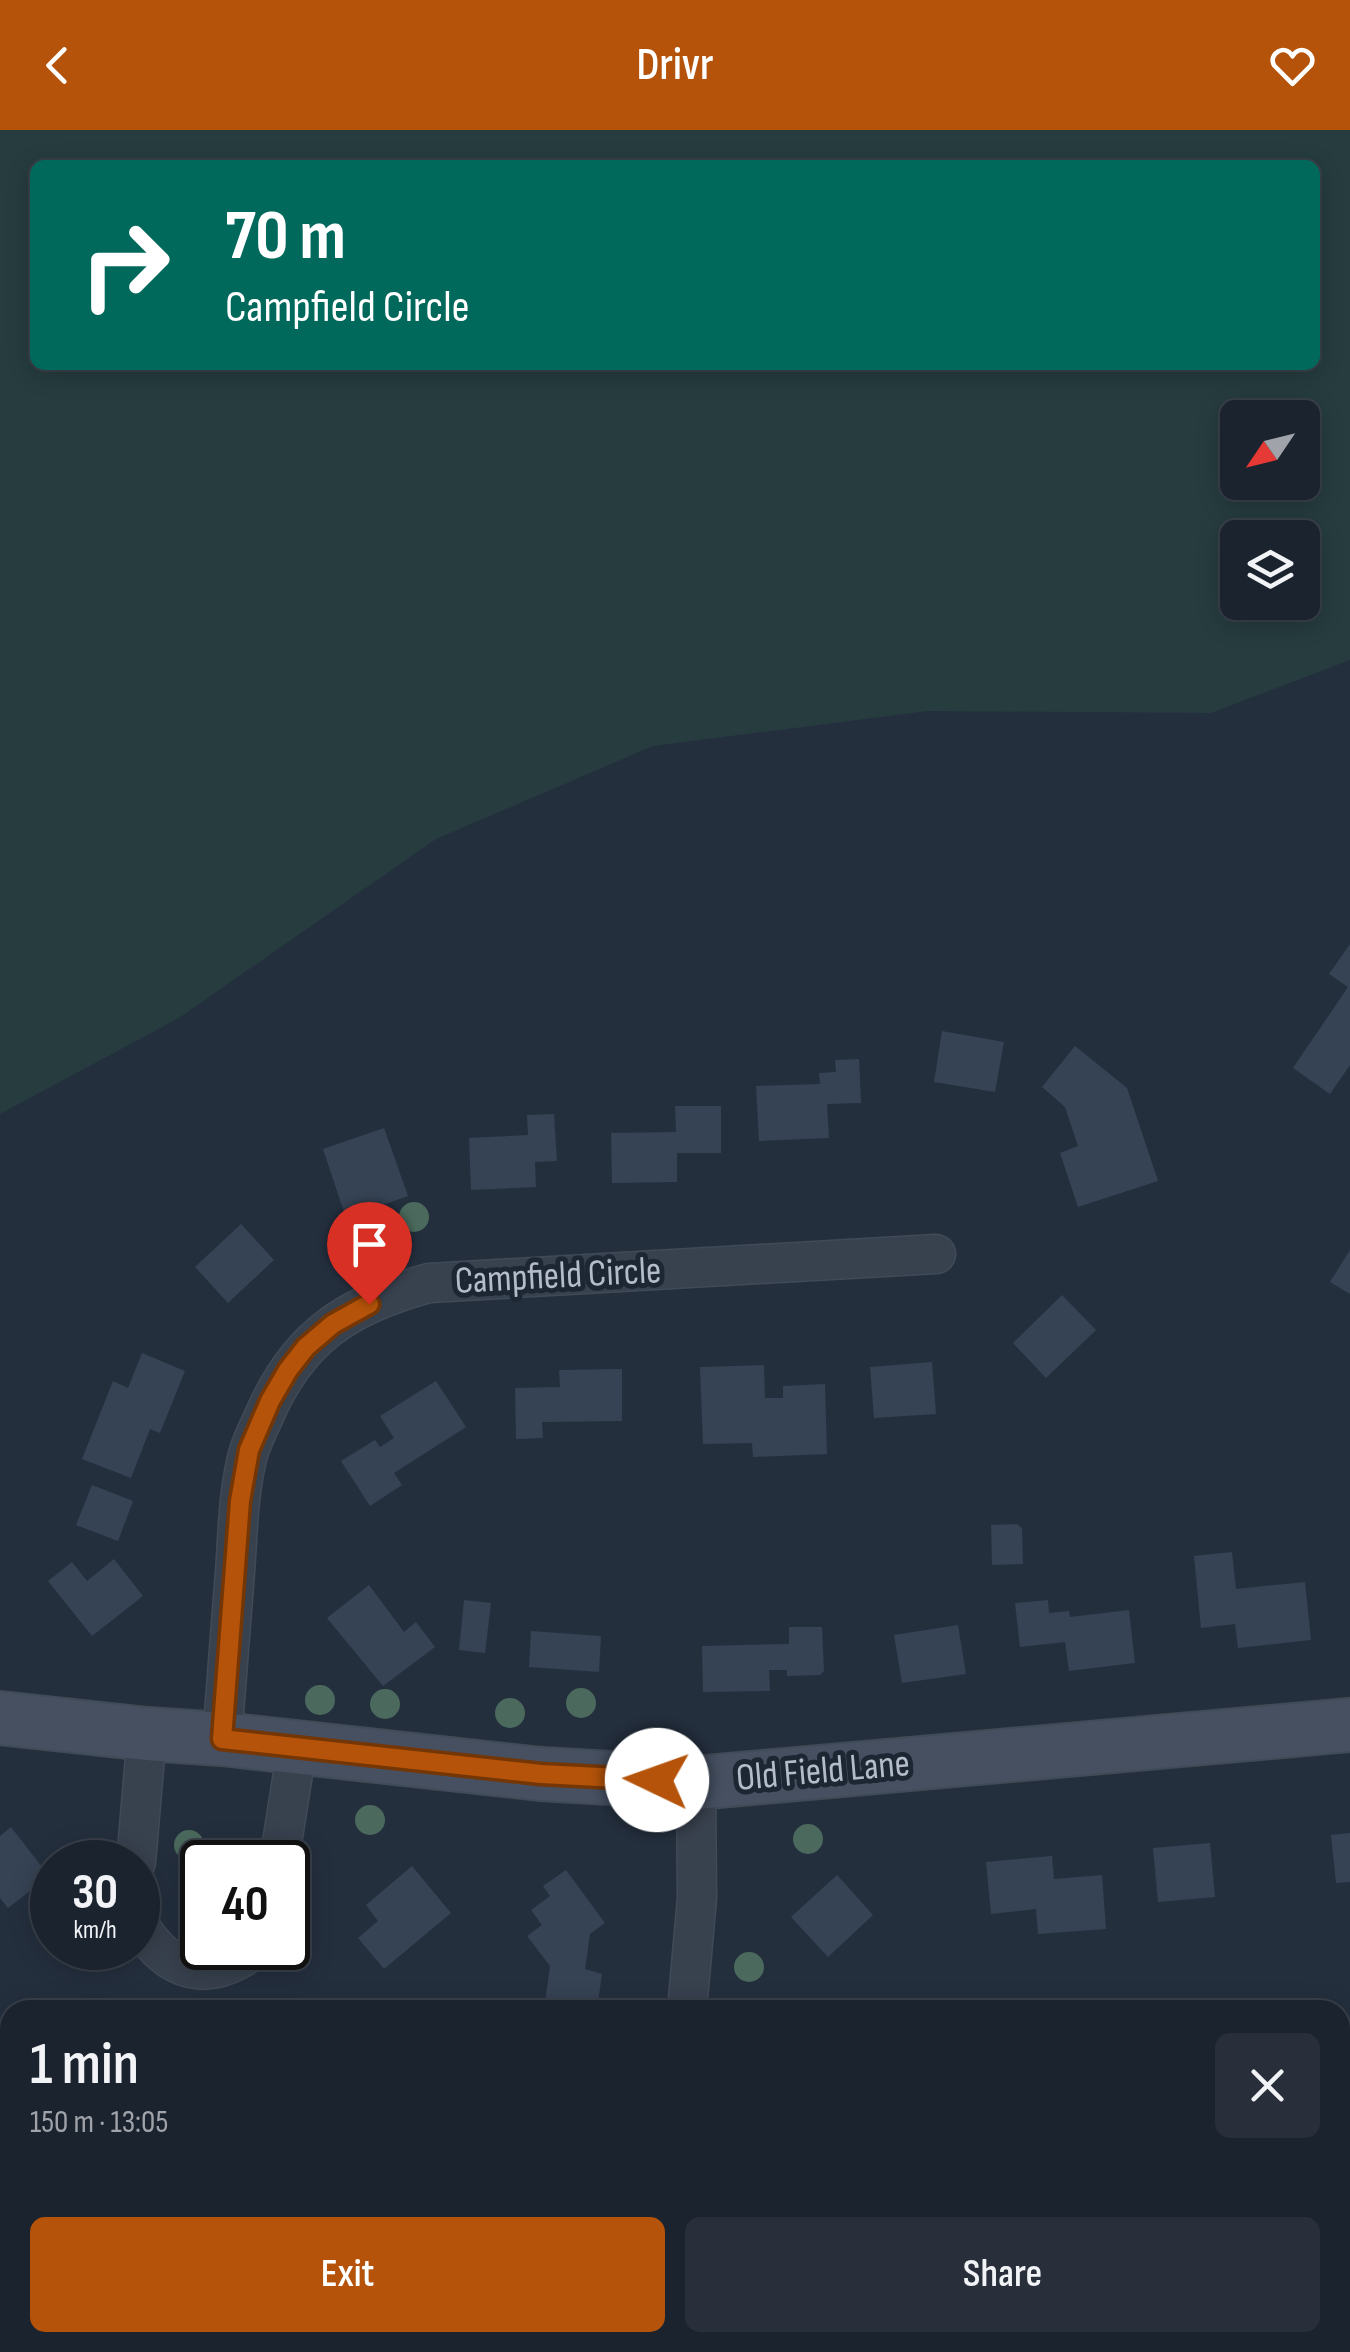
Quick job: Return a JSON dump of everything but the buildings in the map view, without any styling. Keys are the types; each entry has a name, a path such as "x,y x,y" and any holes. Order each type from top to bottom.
{"street":[{"name":"Campfield Circle","path":"222,1739 240,1501 249,1450 288,1370 306,1347 333,1324 387,1294 428,1284 936,1254"},
{"name":"Old Field Lane","path":"0,1718 541,1774 696,1782 1350,1725"},
{"path":"138,1840 147,1734"},
{"path":"282,1840 297,1748"},
{"path":"688,2000 697,1898 696,1782"}],"green space":[{"path":"0,130 1350,130 1350,660 1211,713 928,711 653,746 436,839 179,1018 0,1114"}],"route":[{"path":"369,1304 333,1324 306,1347 270,1401 249,1450 240,1501 222,1739 541,1774 657,1780"}]}
